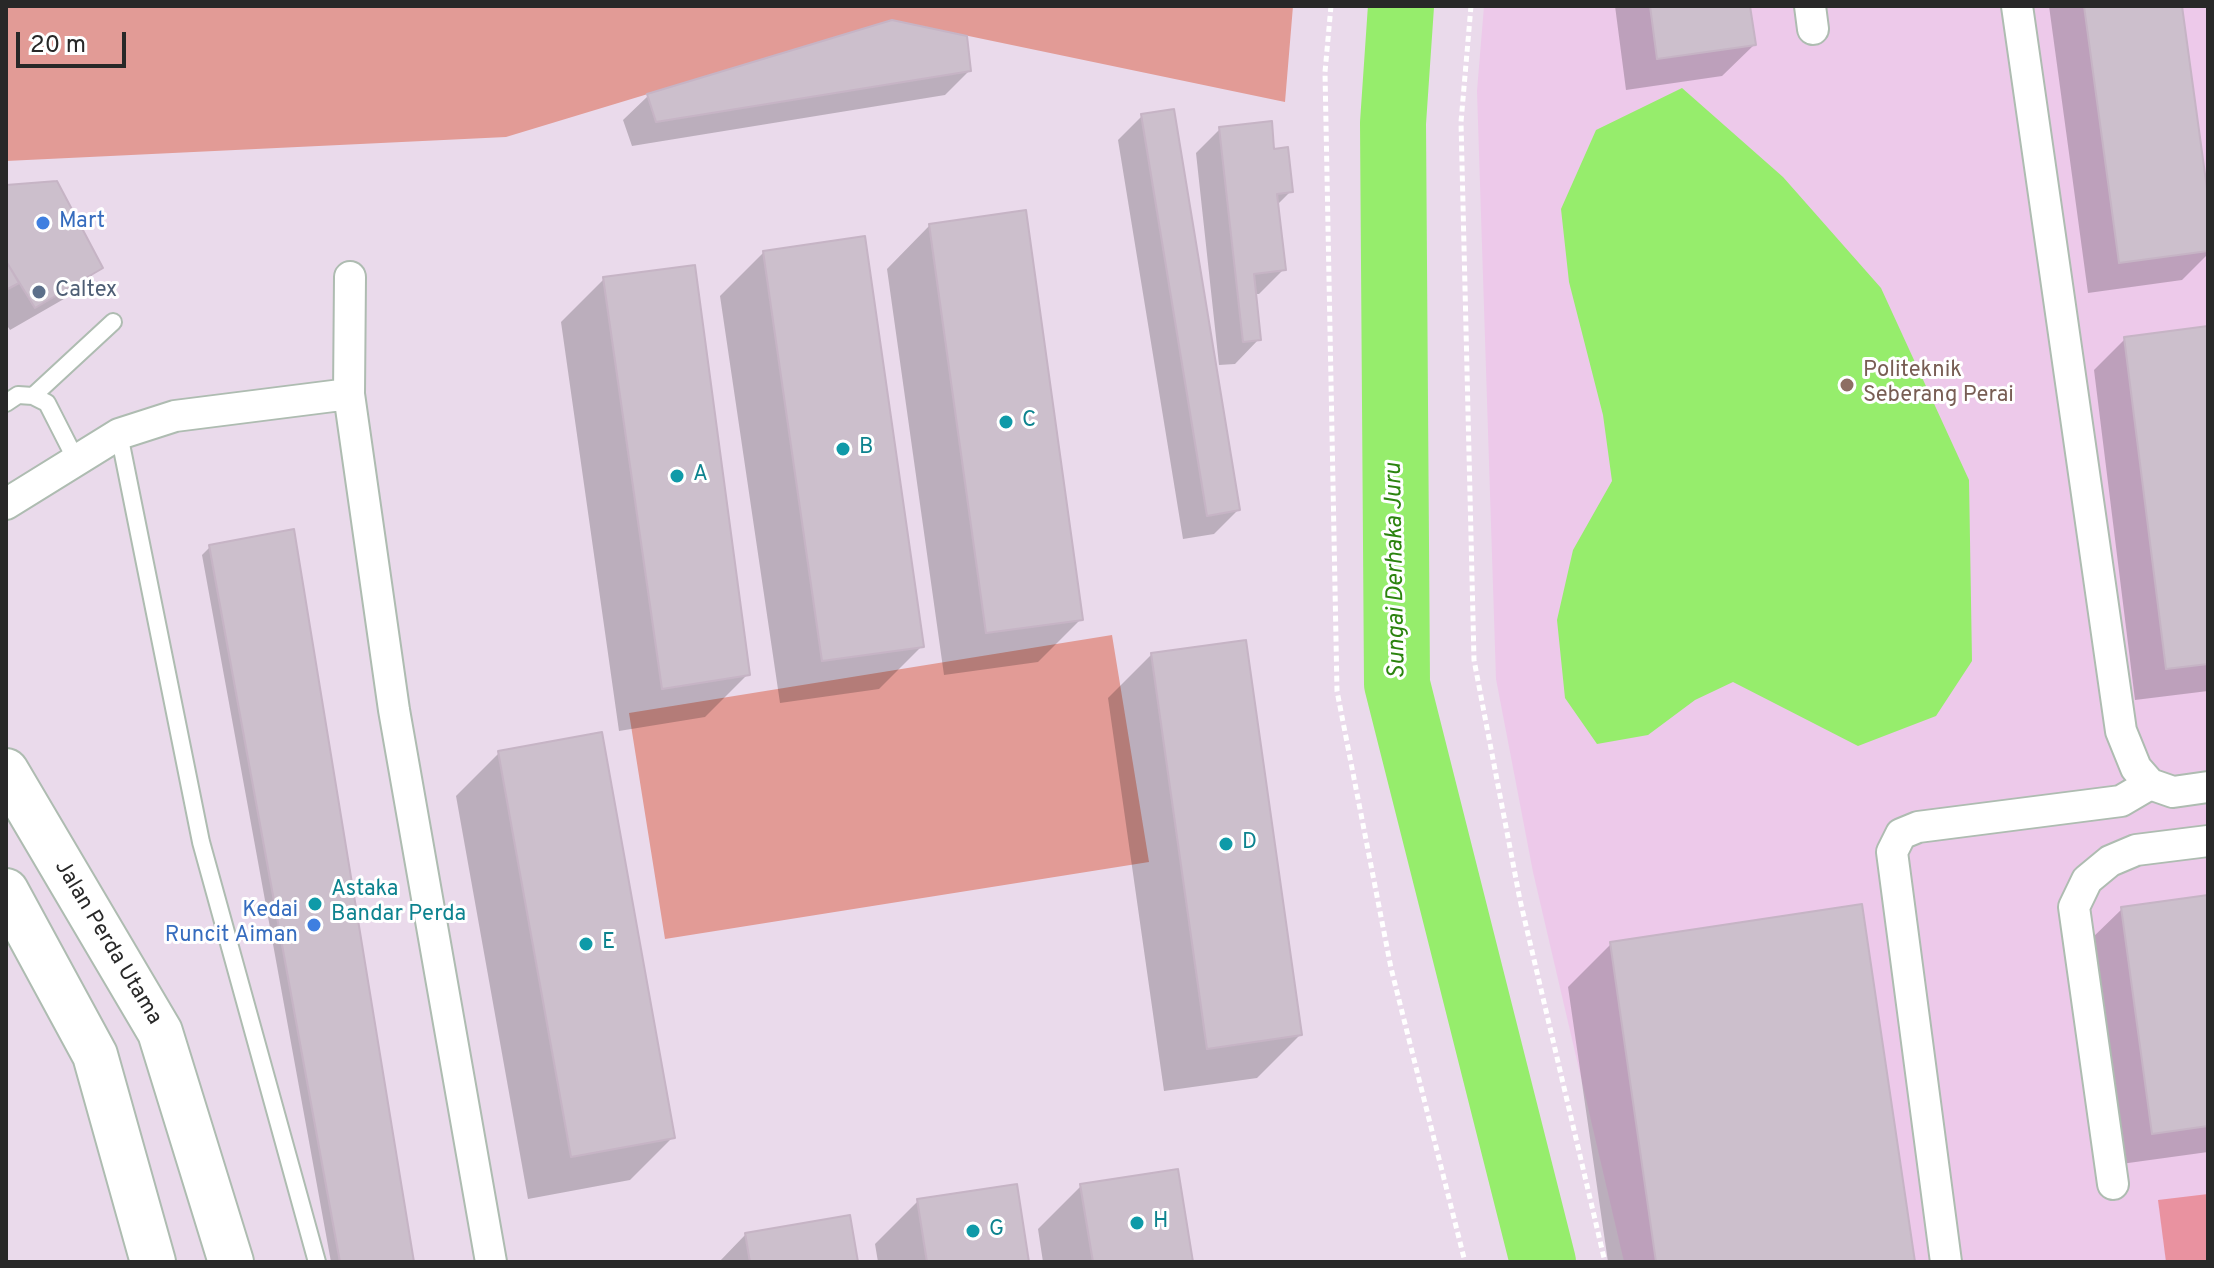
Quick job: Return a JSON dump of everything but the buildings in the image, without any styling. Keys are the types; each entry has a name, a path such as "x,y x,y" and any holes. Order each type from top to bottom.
{"street":[{"path":"2017,6 2121,731 2136,768 2150,784 2173,792 2208,787"},
{"path":"350,277 349,394 394,710 491,1262"},
{"path":"6,504 75,458 119,434 175,416 349,394"},
{"name":"Jalan Perda Utama","path":"6,771 160,1032 231,1262"},
{"path":"1946,1262 1892,852 1901,834 1918,827 2121,801 2150,784"},
{"path":"2113,1184 2074,907 2087,880 2110,861 2136,850 2208,841"},
{"path":"6,891 95,1055 153,1262"}],"lane":[{"path":"33,396 113,322"},
{"path":"6,403 18,395 33,396 47,403 75,458"},
{"path":"119,434 201,842 317,1262"}],"path":[{"path":"1331,6 1325,72 1337,691 1391,968 1465,1262"},
{"path":"1471,6 1461,122 1474,660 1520,900 1605,1262"}],"shaded area":[{"path":"6,6 1293,6 1285,102 892,20 506,137 6,161"},
{"name":"Politeknik Seberang Perai","path":"1484,6 2208,6 2208,1262 1624,1262 1533,872 1496,679 1477,91"},
{"path":"1682,88 1783,177 1881,288 1969,480 1972,661 1936,716 1858,746 1733,682 1695,700 1648,735 1597,744 1565,698 1557,620 1573,550 1612,481 1603,415 1569,282 1561,209 1596,130"},
{"path":"1112,635 1149,862 665,939 629,713"},
{"path":"2208,1194 2208,1262 2166,1262 2158,1200"}],"waterway":[{"name":"Sungai Derhaka Juru","path":"1401,6 1393,123 1397,684 1543,1262"}],"place":[{"name":"Mart","path":"43,223"},
{"name":"Caltex","path":"39,292"},
{"name":"Politeknik Seberang Perai","path":"1847,385"},
{"name":"C","path":"1006,422"},
{"name":"B","path":"843,449"},
{"name":"A","path":"677,476"},
{"name":"D","path":"1226,844"},
{"name":"Astaka Bandar Perda","path":"315,904"},
{"name":"Kedai Runcit Aiman","path":"314,925"},
{"name":"E","path":"586,944"},
{"name":"H","path":"1137,1223"},
{"name":"G","path":"973,1231"}]}
